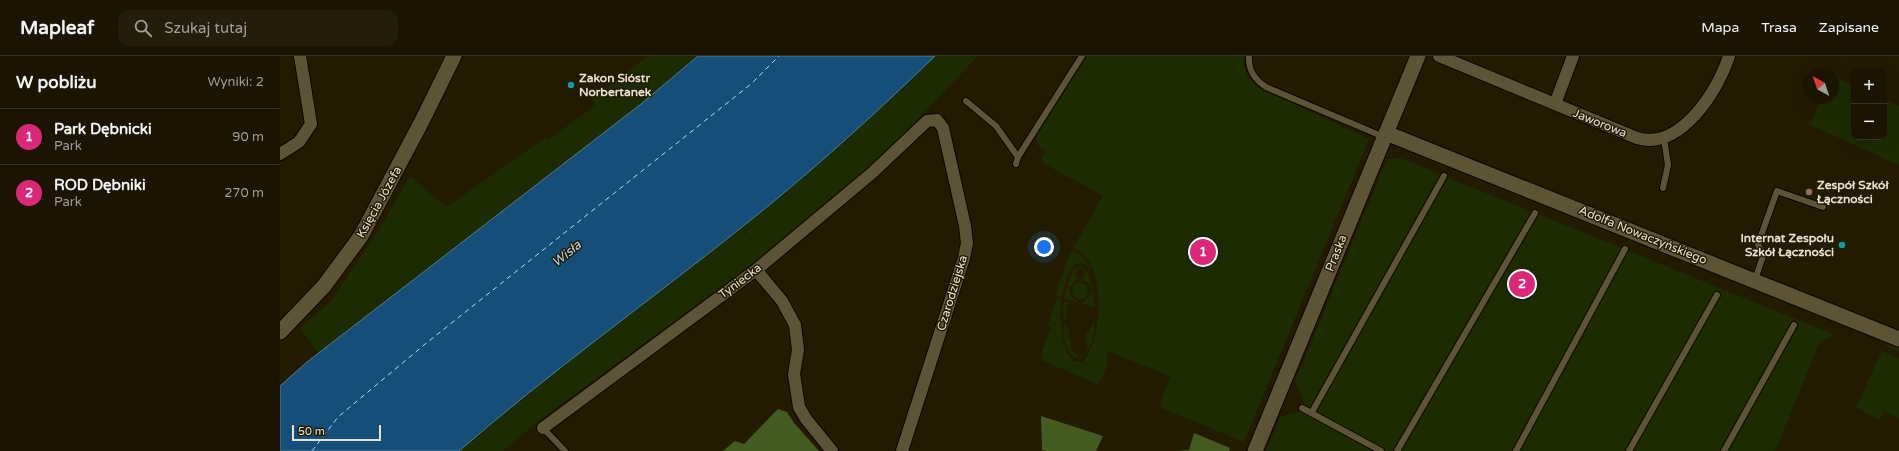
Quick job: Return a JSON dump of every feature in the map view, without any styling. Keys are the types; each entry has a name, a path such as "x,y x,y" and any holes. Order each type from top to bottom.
{"street":[{"path":"280,154 299,142 311,124 300,56"},
{"name":"Księcia Józefa","path":"280,332 324,286 361,236 422,121 454,56"},
{"name":"Praska","path":"1255,451 1418,56"},
{"name":"Jaworowa","path":"1439,56 1637,138 1648,140 1664,138 1682,128 1710,95 1729,56"},
{"path":"1555,104 1573,56"},
{"name":"Czarodziejska","path":"902,451 962,266 967,243 965,226 944,128 937,120 927,121"},
{"name":"Tyniecka","path":"543,428 756,270 872,173 927,121"},
{"name":"Adolfa Nowaczyńskiego","path":"1385,135 1754,280 1899,339"},
{"path":"756,270 782,301 795,326 798,350 794,374 799,407 806,419 832,451"}],"lane":[{"path":"966,101 996,126 1017,160 1082,56"},
{"path":"1249,56 1248,64 1252,74 1266,87 1385,135"},
{"path":"1663,188 1668,165 1664,138"},
{"path":"1312,412 1444,176"},
{"path":"1754,280 1763,256 1758,244 1777,191 1823,207"},
{"path":"1397,451 1535,213"},
{"path":"1516,451 1625,249"},
{"path":"1629,451 1717,295"},
{"path":"1724,451 1794,325"},
{"path":"1302,408 1312,412 1380,451"},
{"path":"543,428 565,451"}],"green space":[{"path":"648,56 698,56 641,104 319,353 300,329 332,300 378,231 410,176 445,206 448,206 546,137 548,140 596,105 592,98"},
{"path":"935,56 978,56 902,136 873,163 751,265 542,418 503,451 459,451 528,393 767,207 888,101"},
{"path":"1086,56 1244,56 1245,70 1252,81 1259,88 1369,139 1244,442 1159,407 1170,376 1107,351 1108,365 1098,384 1041,360 1044,354 1042,352 1051,326 1048,325 1057,298 1061,300 1061,332 1065,348 1073,361 1082,362 1089,352 1095,337 1098,320 1097,283 1092,267 1084,255 1073,248 1103,196 1043,163 1041,158 1046,151 1038,145 1037,133"},
{"path":"1839,79 1851,85 1851,140 1887,140 1887,100 1899,106 1899,165 1810,125 1819,104 1839,104"},
{"path":"1400,158 1835,335 1820,342 1775,451 1266,451 1280,417 1300,412 1304,403 1295,382 1387,159"},
{"path":"1071,250 1084,258 1091,271 1082,262 1074,265 1065,283 1062,297 1055,295"},
{"path":"1080,266 1086,269 1093,287 1082,280 1085,274 1082,269 1077,270 1075,276 1079,279 1074,281 1070,287 1067,286 1073,270"},
{"path":"1080,283 1086,285 1088,291 1086,297 1080,299 1074,297 1072,291 1074,285"},
{"path":"1066,288 1069,289 1070,295 1078,303 1065,298"},
{"path":"1091,289 1093,289 1095,308 1081,303 1089,297"},
{"path":"1064,302 1069,303 1066,319 1063,321"},
{"path":"1094,322 1095,326 1092,342 1086,352 1087,350 1084,340 1087,339 1086,334"},
{"path":"1064,324 1066,324 1070,332 1067,337 1072,342 1070,345 1071,350 1077,355 1076,358 1070,352 1066,343"},
{"path":"1890,343 1899,347 1899,352 1885,346"},
{"path":"1882,351 1899,358 1899,419 1884,411 1879,420 1856,407"},
{"path":"778,409 787,412 794,423 819,451 723,451 735,441 744,444"},
{"path":"1041,416 1103,436 1096,451 1042,450"},
{"path":"1194,433 1230,448 1229,451 1178,451 1189,450"}],"water":[{"name":"Wisła","path":"698,56 935,56 888,101 767,207 528,393 459,451 280,451 280,386 307,362 641,104"}],"ferry route":[{"path":"312,451 338,417 424,345 751,84 779,56"}],"place":[{"name":"Zakon Sióstr Norbertanek","path":"571,85"},
{"name":"Zespół Szkół Łączności","path":"1809,192"},
{"name":"Internat Zespołu Szkół Łączności","path":"1842,245"},
{"name":"Park Dębnicki","path":"1203,252"},
{"name":"ROD Dębniki","path":"1522,284"}]}
